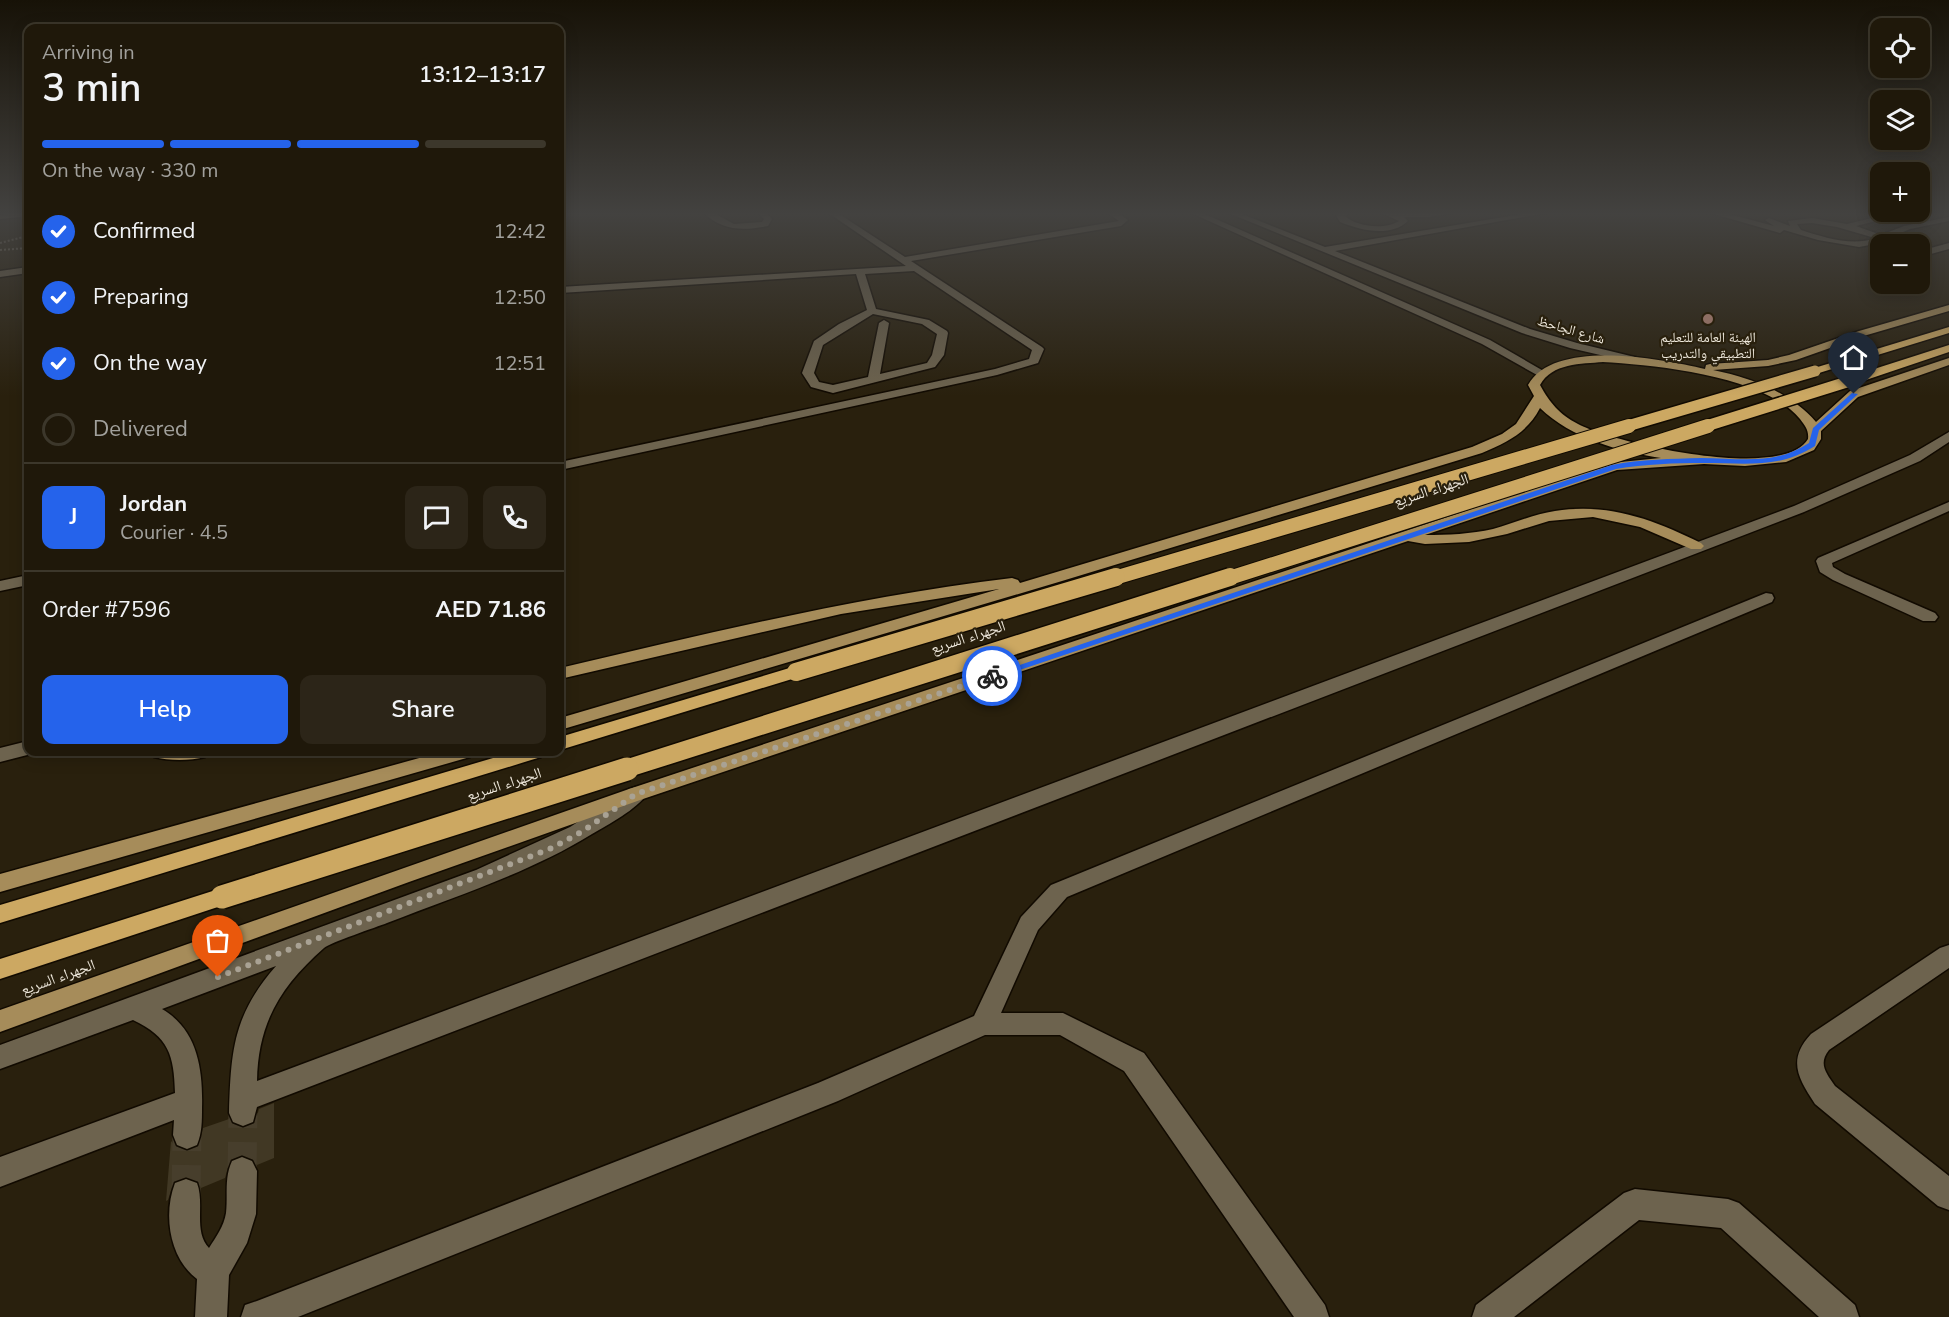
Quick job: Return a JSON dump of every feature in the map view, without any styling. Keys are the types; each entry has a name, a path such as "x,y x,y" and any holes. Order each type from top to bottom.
{"highway":[{"name":"الجهراء السريع","path":"564,743 1949,330"},
{"name":"الجهراء السريع","path":"0,969 1949,348"},
{"name":"الجهراء السريع","path":"0,914 521,756"}],"main road":[{"path":"1949,308 1863,333 1792,358 1740,366 1682,366 1603,359 1572,362 1541,374 1534,385 1538,399 1545,408 1570,424 1607,440 1652,453 1701,461 1746,463 1782,459 1806,450 1813,444 1815,430 1854,394 1949,361"},
{"path":"1682,366 1733,379 1778,397 1802,413 1815,430"},
{"name":"الجهراء السريع","path":"564,723 1056,578 1477,450 1521,429 1530,419 1538,399"},
{"name":"الجهراء السريع","path":"0,1021 636,794 1615,466 1701,461"},
{"path":"1401,539 1464,538 1500,532 1554,515 1593,513 1638,519 1696,546"},
{"path":"564,672 854,606 920,594 1056,578"},
{"path":"0,884 449,756"}],"street":[{"path":"564,290 852,273"},
{"path":"860,273 872,312"},
{"path":"564,465 997,372 1034,361 1038,349 922,273"},
{"path":"1331,273 1485,342 1541,374"},
{"name":"شارع الجاحظ","path":"1381,273 1526,331 1574,346 1639,361"},
{"path":"872,312 925,322 943,333 938,355 931,365 833,389 815,384 808,373 818,343 843,326 872,312"},
{"path":"843,326 914,321"},
{"path":"873,379 884,323"},
{"path":"321,939 297,959 260,1008 249,1034 245,1059 244,1106 1696,546 1799,509 1915,458 1949,436"},
{"path":"1929,617 1839,577 1826,569 1824,561 1949,506"},
{"path":"0,586 24,581"},
{"path":"983,1024 1029,924 1059,891 1766,598"},
{"path":"0,755 24,749"},
{"path":"0,1057 321,939 552,848 583,831 636,794"},
{"path":"1949,955 1820,1042 1811,1050 1809,1063 1814,1078 1825,1095 1949,1195"},
{"path":"135,1008 155,1016 171,1028 181,1044 188,1062 187,1135"},
{"path":"256,1317 828,1092 983,1024 1063,1024 1134,1062 1313,1317"},
{"path":"0,1172 188,1101"},
{"path":"211,1317 213,1272 236,1232 241,1214 242,1171"},
{"path":"186,1194 185,1232 189,1249 198,1262 213,1272"},
{"path":"1488,1317 1635,1204 1728,1214 1843,1317"}],"building":[{"path":"274,1103 274,1158 257,1165 253,1159 241,1155 230,1160 225,1178 201,1188 198,1181 187,1177 174,1181 166,1201 171,1141 176,1147 188,1151 199,1146 203,1128 229,1119 232,1124 244,1128 255,1123 259,1109"}],"tunnel":[{"path":"242,1171 243,1113"},
{"path":"186,1194 187,1135"}],"way so far":[{"path":"218,977 552,848 612,813 636,794 992,676"}],"place":[{"name":"الهيئة العامة للتعليم التطبيقي والتدريب","path":"1708,319"}],"route":[{"path":"992,676 1615,466 1701,461 1765,462 1795,455 1813,444 1816,437 1815,430 1854,394"}]}
